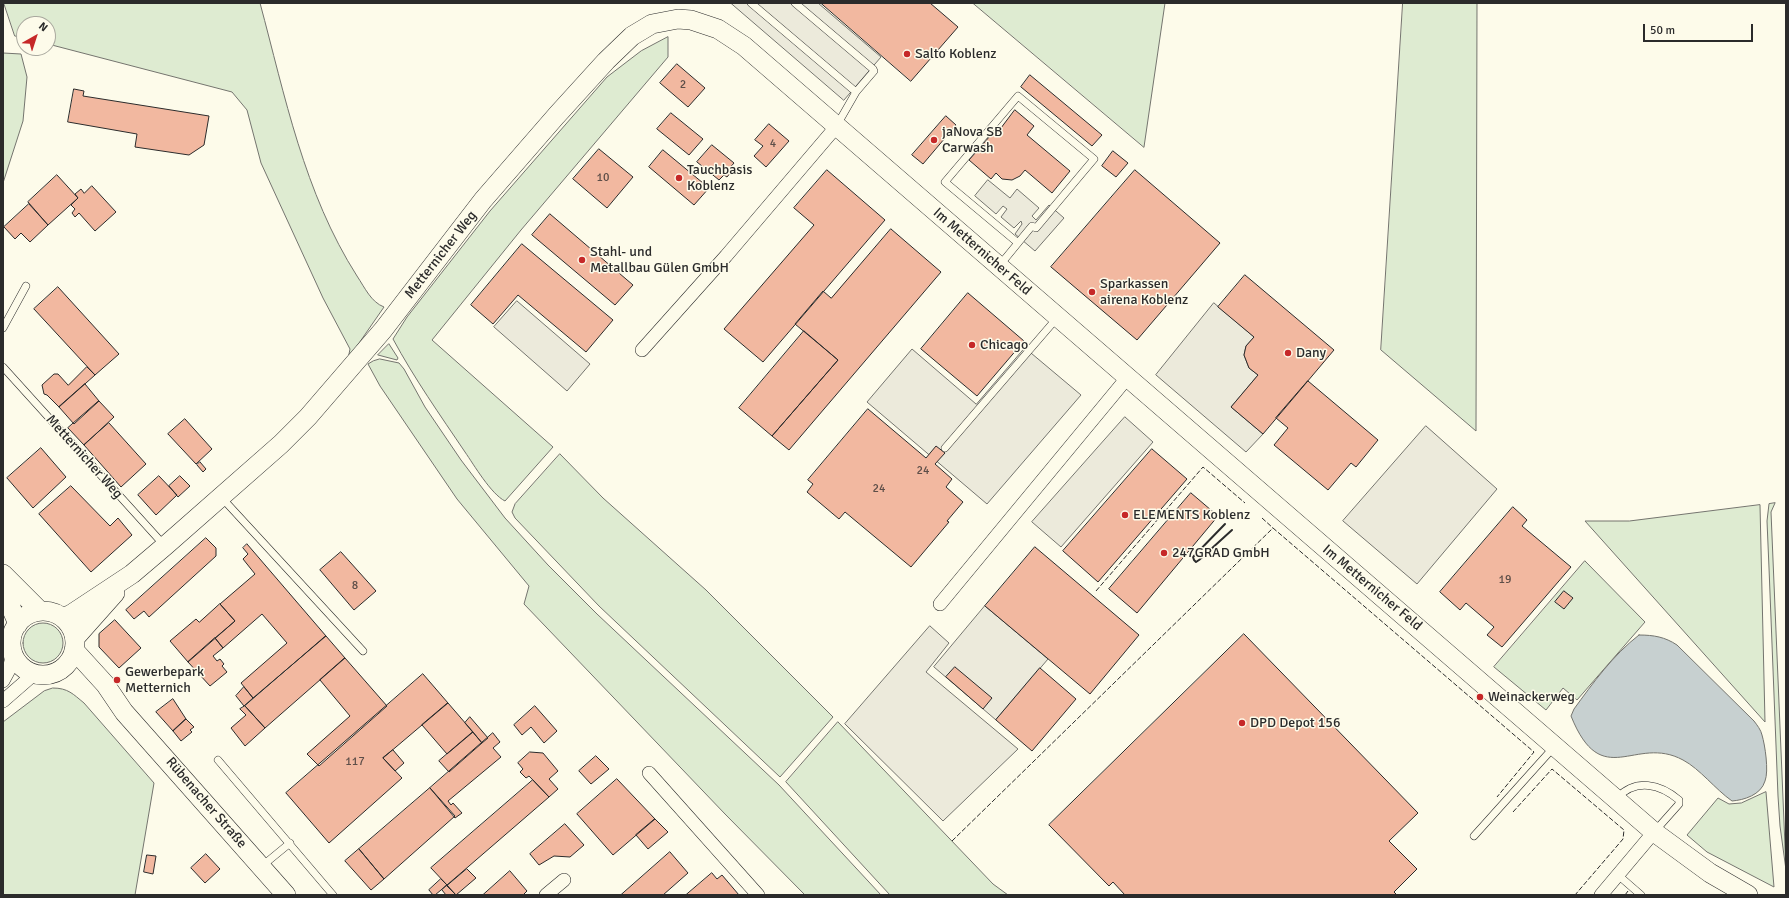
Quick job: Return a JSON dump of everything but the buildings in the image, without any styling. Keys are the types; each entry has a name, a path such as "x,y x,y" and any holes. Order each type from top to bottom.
{"street":[{"name":"Im Metternicher Feld","path":"666,20 691,20 706,24 730,36 744,46 1127,378 1618,798 1654,832"},
{"name":"Metternicher Weg","path":"62,617 70,615 132,574 281,444 335,387 383,330 483,200 584,84 632,36 652,24 666,20"},
{"path":"642,350 726,256 836,127"},
{"path":"940,604 1127,378"},
{"path":"3,574 40,611"},
{"name":"Metternicher Weg","path":"74,644 132,574"},
{"path":"3,589 18,624"},
{"path":"3,701 34,674 17,662 13,652 11,643 12,636 18,624 31,613 40,611 62,617"},
{"name":"Rübenacher Straße","path":"62,617 70,627 74,644 106,684 124,712"},
{"path":"59,670 66,665 74,644"},
{"path":"3,680 9,670 13,652"},
{"name":"Rübenacher Straße","path":"34,674 43,675 59,670 83,677 124,712 177,769 286,895"},
{"path":"649,773 758,895"},
{"path":"1601,895 1654,832 1710,873 1748,895"},
{"path":"546,895 564,880"}],"lane":[{"path":"751,3 856,92"},
{"path":"795,3 873,68 874,71 856,92 836,127"},
{"path":"998,266 1018,243 1032,226 1036,228 1094,159 1018,96 945,182 1018,243"},
{"path":"3,328 26,286"},
{"path":"945,448 1057,317"},
{"name":"Metternicher Weg","path":"3,368 165,546"},
{"path":"222,497 363,651"},
{"path":"1474,836 1556,746"},
{"path":"218,760 333,895"},
{"path":"1618,798 1630,788 1644,785 1664,789 1679,800 1679,804 1654,832"},
{"path":"261,867 290,843"},
{"path":"1618,875 1641,895"}],"green space":[{"path":"4,3 260,3 298,143 323,211 357,276 375,302 384,307 348,359 350,349 323,298 261,163 247,110 232,92 56,46 56,16 16,16 15,36"},
{"path":"973,3 1165,3 1144,147"},
{"path":"1403,3 1477,3 1476,431 1381,350"},
{"path":"668,37 668,57 521,230 432,340 553,447 505,501 494,492 478,471 418,382 393,339 407,317 490,211 607,77 641,51"},
{"path":"3,53 16,54 16,56 22,56 27,77 23,121 3,183"},
{"path":"389,344 398,358 397,360 378,355"},
{"path":"380,359 399,363 404,369 425,407 461,460 505,518 548,565 597,614 779,785 881,895 805,895 725,814 524,604 529,586 457,499 380,386 368,364"},
{"path":"560,454 603,498 706,590 833,717 780,777 599,606 515,518 512,512 515,504"},
{"path":"1775,503 1771,512 1786,870 1780,826 1778,796 1767,521 1769,504"},
{"path":"1760,505 1765,722 1585,521 1629,521"},
{"path":"1585,561 1645,622 1577,700 1563,688 1546,710 1494,667"},
{"path":"43,623 51,625 57,629 61,635 63,643 61,651 57,657 51,661 43,663 35,661 29,657 25,651 23,643 25,635 29,629 35,625"},
{"path":"53,688 66,690 84,703 154,783 135,895 3,895 3,722 44,691"},
{"path":"838,722 993,884 1008,895 890,895 786,782"},
{"path":"1766,792 1774,887 1707,852 1687,835 1718,798 1729,804 1741,803"}],"shaded area":[{"path":"731,3 818,3 881,57 844,100"},
{"path":"988,180 1010,198 1017,189 1039,208 1032,216 1036,220 1049,205 1064,218 1035,251 1015,234 1022,224 1021,221 1014,228 1001,217 1007,209 1003,206 996,214 975,196"},
{"path":"517,301 590,364 567,391 494,327"},
{"path":"1214,303 1254,337 1246,346 1244,355 1249,368 1258,375 1231,407 1263,434 1246,452 1156,375"},
{"path":"1025,348 1081,395 987,504 867,402 912,349 976,404"},
{"path":"1125,417 1153,442 1061,547 1032,522"},
{"path":"1426,426 1497,489 1417,584 1343,521"},
{"path":"985,606 1048,659 996,720 934,667"},
{"path":"930,626 949,643 926,672 1018,749 943,821 845,724"},
{"path":"1639,635 1659,637 1677,645 1754,721 1761,731 1767,771 1763,786 1752,796 1732,801 1689,764 1683,760 1666,754 1650,753 1621,757 1607,757 1595,752 1583,739 1571,716 1574,709 1612,660"}],"fence":[{"path":"1096,591 1203,467 1245,503"},
{"path":"1262,518 1273,528"},
{"path":"952,841 1273,528 1534,752 1497,797"},
{"path":"1513,812 1552,769 1624,830 1623,839 1575,895"},
{"path":"1625,895 1628,891"}],"wall":[{"path":"1225,524 1193,557 1196,562 1232,530"}],"place":[{"name":"Salto Koblenz","path":"907,54"},
{"name":"jaNova SB Carwash","path":"934,140"},
{"name":"Tauchbasis Koblenz","path":"679,178"},
{"name":"Stahl- und Metallbau Gülen GmbH","path":"582,260"},
{"name":"Sparkassen airena Koblenz","path":"1092,292"},
{"name":"Chicago","path":"972,345"},
{"name":"Dany","path":"1288,353"},
{"name":"ELEMENTS Koblenz","path":"1125,515"},
{"name":"247GRAD GmbH","path":"1164,553"},
{"name":"Gewerbepark Metternich","path":"117,680"},
{"name":"Weinackerweg","path":"1480,697"},
{"name":"DPD Depot 156","path":"1242,723"}]}
